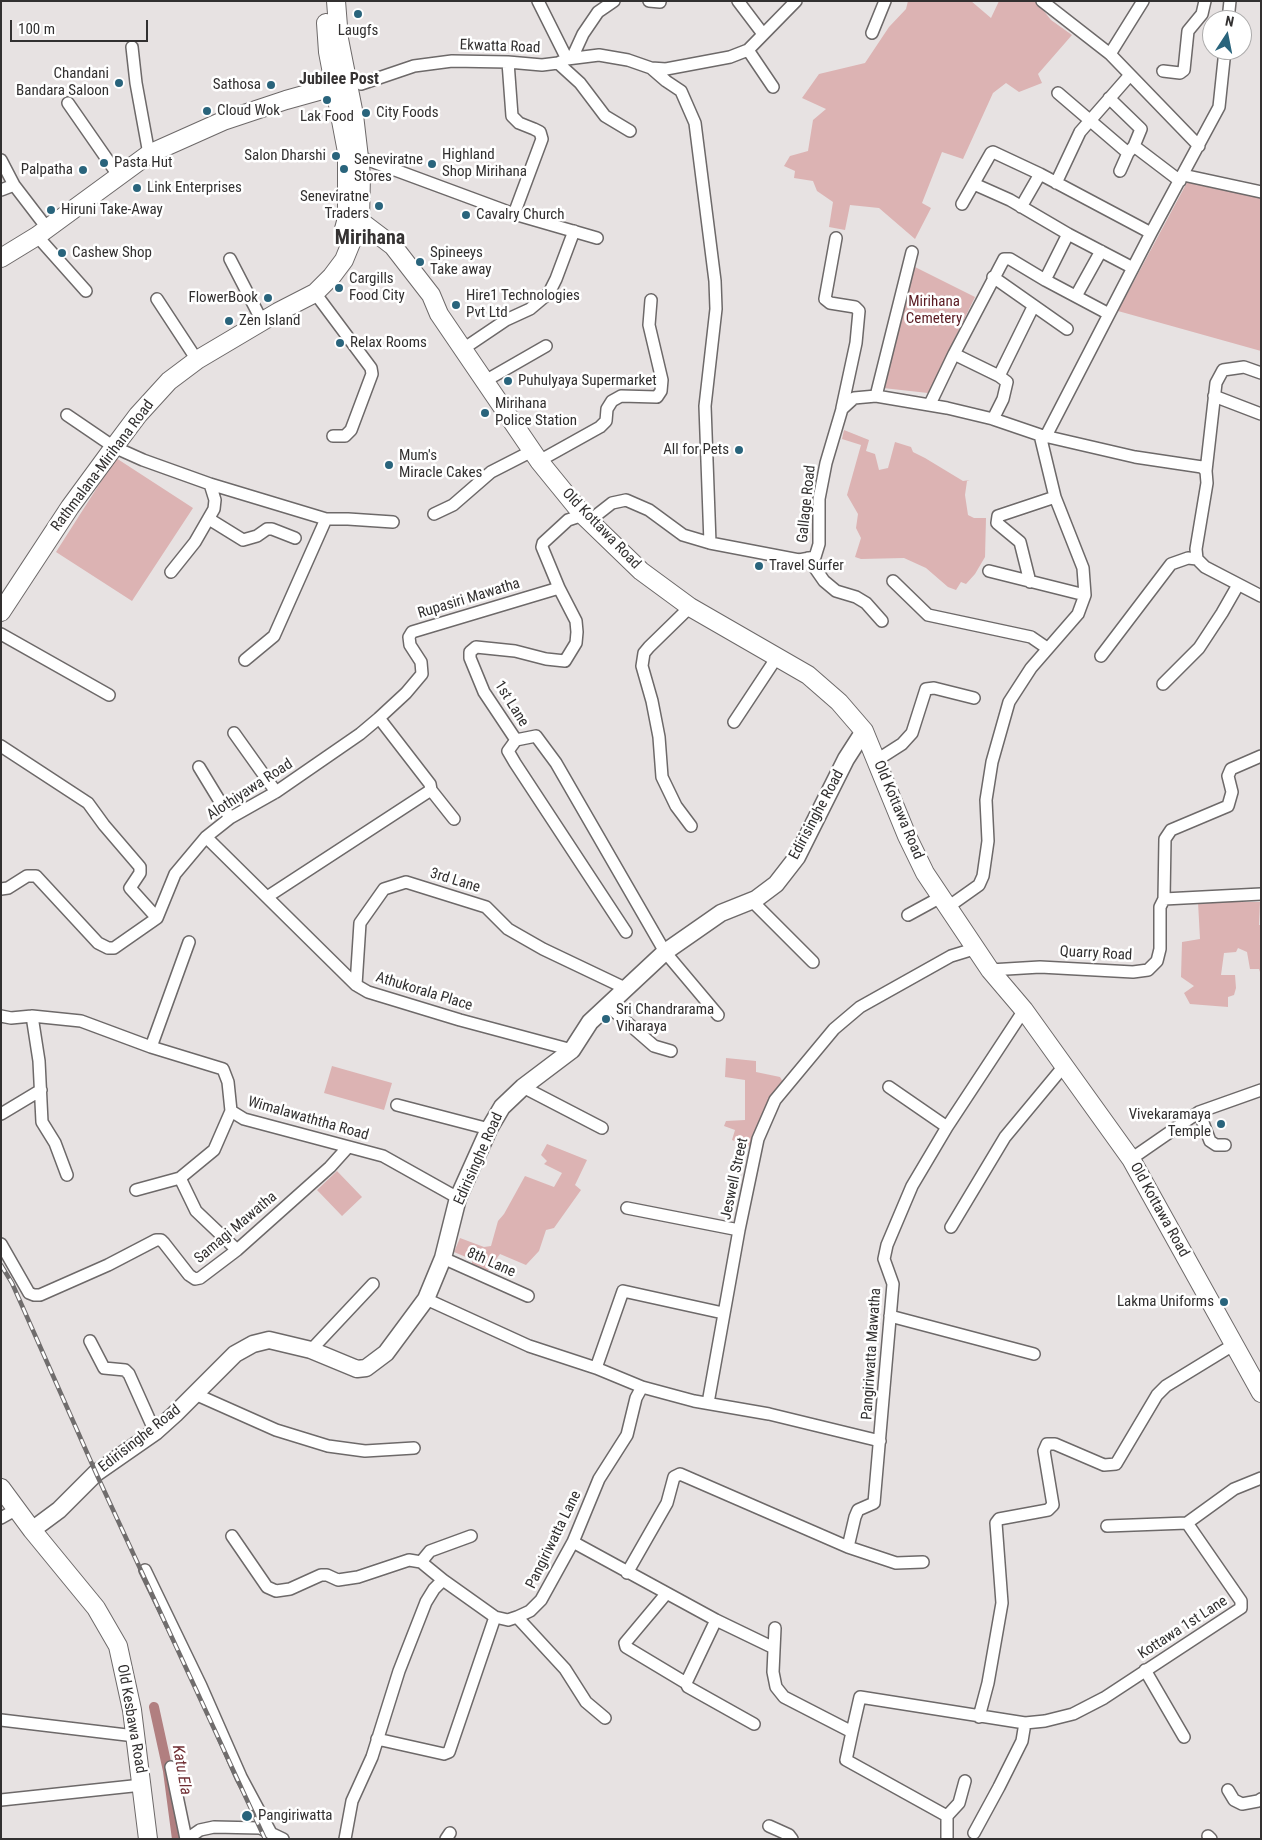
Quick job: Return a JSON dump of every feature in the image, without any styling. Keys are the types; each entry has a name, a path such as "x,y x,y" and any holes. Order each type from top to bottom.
{"main road":[{"path":"325,1 328,52 346,88 347,152 352,225"},
{"path":"336,1 346,88 360,157 361,179 352,225"},
{"path":"294,98 312,87 317,80 328,52"},
{"path":"1,258 42,232 149,154 223,121 294,98 346,88"},
{"path":"203,131 224,128 346,88"},
{"path":"361,179 369,205 378,224 394,246"},
{"name":"Old Kottawa Road","path":"352,225 394,246 431,295 439,314 535,456 586,518 641,571 690,607 777,657 814,681 840,702 864,731 906,836 925,873 990,970 1024,1010 1131,1159 1261,1393"},
{"name":"Old Kottawa Road","path":"352,225 381,249 400,269 422,300 439,314"},
{"name":"Rathmalana-Mirihana Road","path":"1,612 70,507 138,415 169,381 197,360 262,321 315,293 332,276 344,260 352,225"},
{"name":"Rathmalana-Mirihana Road","path":"278,312 319,275 352,225"},
{"name":"Edirisinghe Road","path":"32,1530 59,1510 96,1473 155,1432 235,1354 253,1344 269,1340 311,1350 357,1369 366,1368 386,1354 426,1299 443,1258 458,1198 489,1130 502,1107 523,1087 572,1050 590,1022 607,1005 628,989 665,952 720,913 752,901 776,884 797,857 846,759 864,731"},
{"name":"Old Kesbawa Road","path":"1,1488 32,1530 96,1608 118,1646 132,1710 148,1839"}],"street":[{"path":"538,1 566,60 580,83 605,116 630,131"},
{"path":"566,60 598,12 614,1"},
{"path":"738,1 763,34"},
{"name":"Ekwatta Road","path":"346,88 414,66 452,60 542,65 599,56 628,60 652,68 666,69 730,57 748,50 796,1"},
{"path":"872,33 884,1"},
{"path":"1042,1 1110,54 1199,146"},
{"path":"1110,54 1143,1"},
{"path":"1163,70 1180,73 1184,70 1188,31 1202,14 1205,1"},
{"path":"132,47 136,83 149,154"},
{"path":"748,50 773,87"},
{"path":"908,915 944,902 979,884 983,876 988,841 986,800 992,762 1009,702 1031,668 1078,614 1085,596 1083,568 1055,497 1043,435 1219,107 1224,60"},
{"path":"508,62 512,116 519,123 540,132 542,139 514,214"},
{"path":"652,68 681,91 695,123 715,281 716,309 705,406 710,543"},
{"path":"1056,182 1080,132 1130,75"},
{"path":"1058,94 1131,150 1182,178 1261,192"},
{"path":"1109,98 1141,129 1120,171"},
{"path":"68,103 118,176"},
{"path":"962,204 993,152 1056,182 1151,233"},
{"path":"360,157 514,214 597,238"},
{"path":"1,160 42,232 86,291"},
{"path":"1022,207 1040,174"},
{"path":"974,184 1010,200 1068,234 1133,268"},
{"path":"1,190 14,185"},
{"path":"463,349 506,320 530,309 549,293 574,231"},
{"path":"1045,280 1068,234"},
{"path":"836,238 825,299 830,304 855,307 859,311 856,343 842,409"},
{"path":"1076,296 1101,251"},
{"path":"876,396 912,252"},
{"path":"930,404 993,277 1004,259 1007,258 1109,314"},
{"path":"230,260 262,321"},
{"path":"993,277 1067,329"},
{"path":"315,293 371,368 372,374 351,430 345,436 333,436"},
{"path":"157,299 197,360"},
{"path":"434,514 453,505 491,472 535,456 600,427 606,422 607,409 612,401 621,396 657,397 661,391 662,380 649,325 651,300"},
{"path":"999,376 1034,307"},
{"path":"485,381 546,346"},
{"path":"954,354 999,376 1007,382 1003,399 992,419"},
{"path":"1197,559 1196,549 1207,482 1206,471 1216,383 1224,370 1244,367 1261,374"},
{"path":"842,409 854,398 876,396 930,404 992,419 1043,435 1135,457 1202,467 1206,471"},
{"path":"1214,396 1261,414"},
{"name":"Gallage Road","path":"586,518 612,503 626,500 649,510 683,535 710,543 799,560 815,557 819,544 819,499 826,463 842,409"},
{"path":"67,416 114,446 143,460 210,484 326,519 348,518 392,522"},
{"path":"171,572 195,542 214,509 215,500 210,484"},
{"path":"1030,582 1020,542 997,522 998,516 1055,497"},
{"path":"559,588 542,547 543,543 568,520 586,518"},
{"path":"209,519 243,540 257,536 266,529 272,529 295,538"},
{"path":"245,660 274,636 326,519"},
{"path":"808,558 824,581 836,590 856,597 866,603 882,621"},
{"path":"1101,656 1171,564 1188,558 1197,559 1205,567 1261,596"},
{"path":"989,571 1085,596"},
{"path":"893,581 928,615 1031,637 1047,648"},
{"path":"1163,684 1199,648 1238,585"},
{"name":"Rupasiri Mawatha","path":"379,718 406,693 422,674 421,662 410,645 409,637 412,632 559,588"},
{"name":"1st Lane","path":"559,588 576,622 577,632 576,643 565,661 546,659 515,651 476,647 470,652 470,658 484,692 516,740 536,736 556,763 665,952"},
{"path":"690,607 644,653 642,666 656,719 662,777 676,806 691,826"},
{"path":"1,634 110,695"},
{"path":"734,722 777,657"},
{"path":"877,760 902,744 912,733 926,690 934,688 974,698"},
{"path":"379,718 430,784 431,790 454,819"},
{"name":"Alothiyawa Road","path":"156,918 175,874 206,837 230,818 276,792 360,734 379,718"},
{"path":"234,733 276,792"},
{"path":"516,740 508,750 515,763 626,932"},
{"path":"1,746 88,803 140,867 140,873 130,888 156,918 114,948 108,948 98,943 36,876 28,876 8,888 1,889"},
{"path":"1261,756 1231,769 1228,776 1232,792 1228,806 1171,830 1165,839 1164,899 1261,894"},
{"path":"199,767 230,818"},
{"path":"267,897 431,790"},
{"name":"Athukorala Place","path":"206,837 356,985 368,992 460,1020 572,1050"},
{"name":"3rd Lane","path":"356,985 360,923 384,889 406,882 486,907 508,929 543,950 628,989"},
{"name":"Quarry Road","path":"990,970 1040,967 1132,972 1148,970 1157,961 1160,949 1160,907 1164,899"},
{"path":"752,901 813,962"},
{"path":"151,1047 189,942"},
{"name":"Jeswell Street","path":"708,1403 723,1313 758,1139 775,1100 834,1029 860,1007 951,956 976,948"},
{"path":"665,952 718,1015"},
{"path":"607,1005 654,1046 671,1051"},
{"name":"Pangiriwatta Mawatha","path":"848,1547 854,1517 858,1510 874,1503 893,1284 884,1259 887,1245 912,1186 947,1127 1024,1010"},
{"name":"Wimalawaththa Road","path":"1,1016 11,1018 32,1016 81,1021 151,1047 223,1069 228,1082 231,1111 244,1119 383,1156 458,1198"},
{"path":"32,1016 39,1061 42,1122 55,1143 67,1175"},
{"path":"951,1227 1005,1138 1064,1066"},
{"path":"523,1087 602,1128"},
{"path":"889,1088 947,1127"},
{"path":"1,1114 41,1090"},
{"path":"1131,1159 1199,1112 1261,1090"},
{"path":"397,1105 489,1130"},
{"path":"136,1190 180,1178 214,1150 231,1111"},
{"path":"1199,1112 1210,1141 1216,1145 1225,1145"},
{"name":"Samagi Mawatha","path":"1,1244 29,1293 34,1295 40,1295 108,1265 156,1240 161,1240 164,1243 189,1275 195,1279 200,1278 237,1250 330,1168 348,1147"},
{"path":"180,1178 196,1211 237,1250"},
{"path":"627,1208 739,1230"},
{"name":"8th Lane","path":"443,1258 528,1296"},
{"path":"311,1350 374,1284"},
{"path":"596,1368 623,1291 723,1313"},
{"path":"426,1299 529,1346 596,1368 642,1388 694,1401 769,1414 880,1441"},
{"path":"890,1316 1034,1354"},
{"path":"90,1340 104,1368 125,1370 129,1374 155,1432"},
{"path":"979,1717 988,1683 1002,1603 996,1524 999,1519 1048,1510 1053,1505 1044,1451 1047,1444 1055,1444 1104,1465 1116,1464 1157,1395 1166,1386 1233,1345"},
{"name":"Pangiriwatta Lane","path":"517,1617 530,1611 542,1600 573,1542 599,1479 627,1435 636,1398 642,1388"},
{"path":"195,1394 276,1430 328,1446 365,1451 414,1448"},
{"path":"627,1573 667,1503 674,1477 680,1474 848,1547 896,1563 923,1562"},
{"path":"1107,1526 1187,1523 1234,1489 1261,1478"},
{"path":"1,1518 17,1509"},
{"name":"Kottawa 1st Lane","path":"852,1732 860,1698 1025,1723 1045,1721 1072,1714 1104,1698 1241,1608 1241,1601 1187,1523"},
{"path":"232,1536 267,1587 276,1590 290,1590 321,1575 328,1575 338,1580 358,1577 409,1560 421,1562 495,1617 508,1620 517,1617 565,1669 586,1702 605,1718"},
{"path":"421,1562 430,1551 471,1536"},
{"path":"573,1542 666,1594 774,1648"},
{"path":"145,1570 201,1686 241,1777 271,1833"},
{"path":"345,1839 352,1801 372,1757 399,1671 426,1602 434,1589 443,1580"},
{"path":"666,1594 625,1643 626,1647 686,1683 688,1688 754,1724"},
{"path":"378,1739 444,1754 449,1752 495,1617"},
{"path":"686,1683 716,1620"},
{"path":"775,1628 773,1672 776,1686 784,1697 852,1732 846,1760 947,1816"},
{"path":"1145,1670 1184,1737"},
{"path":"1,1720 135,1736"},
{"path":"974,1832 1022,1741 1025,1723"},
{"path":"171,1767 187,1839 200,1830 214,1826 256,1833 260,1828 283,1839"},
{"path":"947,1839 947,1816 959,1803 966,1781"},
{"path":"1,1800 142,1785"},
{"path":"1228,1790 1234,1800 1242,1804 1261,1799"},
{"path":"769,1826 788,1835 792,1839"}],"green space":[{"path":"908,1 971,1 991,18 999,1 1036,1 1051,20 1072,35 1038,74 1042,83 1019,92 1006,83 993,93 963,159 942,152 922,203 931,208 915,239 879,208 850,205 845,230 829,227 833,202 817,191 813,181 794,178 795,171 784,166 790,156 808,151 813,120 826,109 802,98 819,74 865,63 889,27 906,9"},
{"path":"1191,175 1261,191 1261,351 1118,311"},
{"name":"Mirihana Cemetery","path":"913,266 975,297 928,393 883,388"},
{"path":"844,430 869,440 866,451 875,454 879,470 888,468 895,442 911,447 913,452 963,481 970,480 967,481 965,495 968,515 974,518 986,518 985,557 975,574 966,584 961,582 956,590 948,587 926,568 904,558 861,559 855,557 861,538 856,528 858,514 847,495 861,445 842,439"},
{"path":"116,458 193,508 132,601 56,552"},
{"path":"1198,902 1260,902 1261,975 1259,969 1250,969 1247,952 1238,948 1236,952 1224,953 1221,975 1235,975 1236,988 1234,995 1228,997 1228,1007 1190,1004 1184,993 1194,986 1181,977 1182,942 1200,939"},
{"path":"726,1058 756,1061 756,1072 780,1077 784,1084 753,1148 732,1140 735,1130 724,1126 726,1121 745,1120 745,1080 725,1077"},
{"path":"332,1066 392,1083 384,1110 324,1093"},
{"path":"547,1144 587,1160 575,1185 581,1190 554,1228 546,1230 539,1251 526,1265 500,1254 486,1273 471,1265 473,1260 454,1252 460,1238 484,1247 491,1246 498,1221 504,1214 525,1176 554,1187 562,1173 544,1164 547,1161 541,1155"},
{"path":"337,1171 362,1197 342,1216 317,1190"}],"waterway":[{"name":"Katu Ela","path":"154,1707 168,1771 177,1839"}],"railway":[{"path":"1,1265 12,1283 96,1473 265,1839"}],"place":[{"name":"Laugfs","path":"358,14"},
{"name":"Chandani Bandara Saloon","path":"119,83"},
{"name":"Sathosa","path":"271,85"},
{"name":"Lak Food","path":"327,100"},
{"name":"Cloud Wok","path":"207,111"},
{"name":"City Foods","path":"366,113"},
{"name":"Salon Dharshi","path":"336,156"},
{"name":"Pasta Hut","path":"104,163"},
{"name":"Highland Shop Mirihana","path":"432,164"},
{"name":"Seneviratne Stores","path":"344,169"},
{"name":"Palpatha","path":"83,170"},
{"name":"Link Enterprises","path":"137,188"},
{"name":"Seneviratne Traders","path":"379,206"},
{"name":"Hiruni Take-Away","path":"51,210"},
{"name":"Cavalry Church","path":"466,215"},
{"name":"Cashew Shop","path":"62,253"},
{"name":"Spineeys Take away","path":"420,262"},
{"name":"Cargills Food City","path":"339,288"},
{"name":"FlowerBook","path":"268,298"},
{"name":"Hire1 Technologies Pvt Ltd","path":"456,305"},
{"name":"Zen Island","path":"229,321"},
{"name":"Relax Rooms","path":"340,343"},
{"name":"Puhulyaya Supermarket","path":"508,381"},
{"name":"Mirihana Police Station","path":"485,413"},
{"name":"All for Pets","path":"739,450"},
{"name":"Mum's Miracle Cakes","path":"389,465"},
{"name":"Travel Surfer","path":"759,566"},
{"name":"Sri Chandrarama Viharaya","path":"606,1019"},
{"name":"Vivekaramaya Temple","path":"1221,1124"},
{"name":"Lakma Uniforms","path":"1224,1302"},
{"name":"Pangiriwatta","path":"247,1816"}],"district":[{"name":"Jubilee Post","path":"339,80"},
{"name":"Mirihana","path":"370,239"}]}
